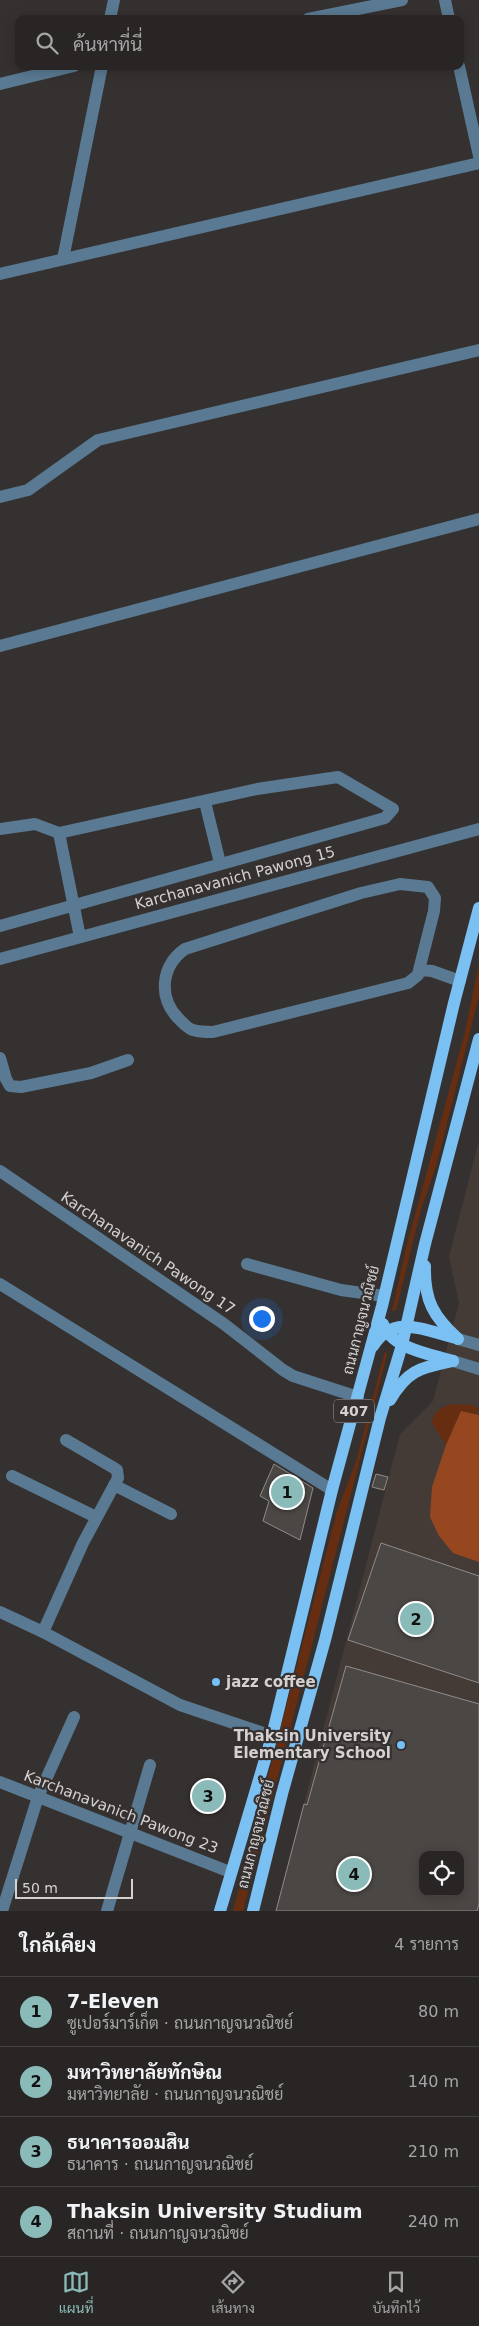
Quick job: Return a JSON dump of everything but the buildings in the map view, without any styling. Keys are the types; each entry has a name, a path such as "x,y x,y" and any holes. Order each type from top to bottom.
{"main road":[{"name":"ถนนกาญจนวณิชย์","path":"220,1911 230,1872 272,1736 332,1490 383,1301 479,908"},
{"name":"ถนนกาญจนวณิชย์","path":"253,1911 282,1794 325,1640 380,1418 402,1344 425,1244 479,1038"},
{"path":"425,1244 424,1278 427,1293 439,1322 458,1339"},
{"path":"383,1301 382,1320 392,1339 453,1361"},
{"path":"369,1352 377,1339 387,1332 406,1326 458,1339"},
{"path":"380,1418 403,1380 427,1367 453,1361"}],"street":[{"path":"111,15 114,0"},
{"path":"328,15 402,0"},
{"path":"445,0 448,15"},
{"path":"0,84 58,70"},
{"path":"63,259 101,70"},
{"path":"460,70 479,156"},
{"path":"0,274 479,163"},
{"path":"0,497 28,490 98,440 479,350"},
{"path":"0,646 479,519"},
{"path":"0,829 35,824 59,833 257,789 338,777 393,809 385,818 0,926"},
{"path":"204,802 220,863"},
{"name":"Karchanavanich Pawong 15","path":"0,960 479,829"},
{"path":"59,833 80,937"},
{"path":"400,884 428,887 435,898 434,911 419,970 418,974 408,982 213,1032 192,1030 172,1011 165,995 165,979 170,965 185,949 361,893 400,884"},
{"path":"419,970 460,981"},
{"path":"0,1058 10,1086 21,1087 91,1073 128,1060"},
{"name":"Karchanavanich Pawong 17","path":"0,1171 224,1324 283,1370 293,1376 358,1397"},
{"path":"247,1264 383,1301"},
{"path":"0,1284 332,1490"},
{"path":"458,1339 479,1345"},
{"path":"453,1361 479,1369"},
{"path":"44,1632 96,1517 118,1478 117,1470 66,1440"},
{"path":"12,1476 96,1517"},
{"path":"114,1486 171,1514"},
{"path":"0,1612 44,1632 180,1705 272,1736"},
{"path":"2,1911 38,1797 74,1717"},
{"path":"107,1911 150,1765"},
{"name":"Karchanavanich Pawong 23","path":"0,1782 230,1872"}],"shaded area":[{"path":"479,963 479,996 436,1167 421,1209 397,1307 396,1310 392,1311 406,1248 465,1032"},
{"path":"479,1140 479,1911 276,1911 400,1434 433,1401 459,1303 449,1257"},
{"path":"385,1351 387,1355 243,1911 233,1911 337,1511 356,1461"},
{"path":"453,1404 473,1405 479,1409 476,1414 461,1411 446,1445 432,1423 434,1415 439,1410"},
{"path":"461,1411 479,1415 479,1562 453,1553 439,1536 430,1517 432,1487 446,1445"}],"place":[{"name":"7-Eleven","path":"287,1492"},
{"name":"มหาวิทยาลัยทักษิณ","path":"416,1619"},
{"name":"jazz coffee","path":"216,1682"},
{"name":"Thaksin University Elementary School","path":"401,1745"},
{"name":"ธนาคารออมสิน","path":"208,1796"},
{"name":"Thaksin University Studium","path":"354,1874"}]}
